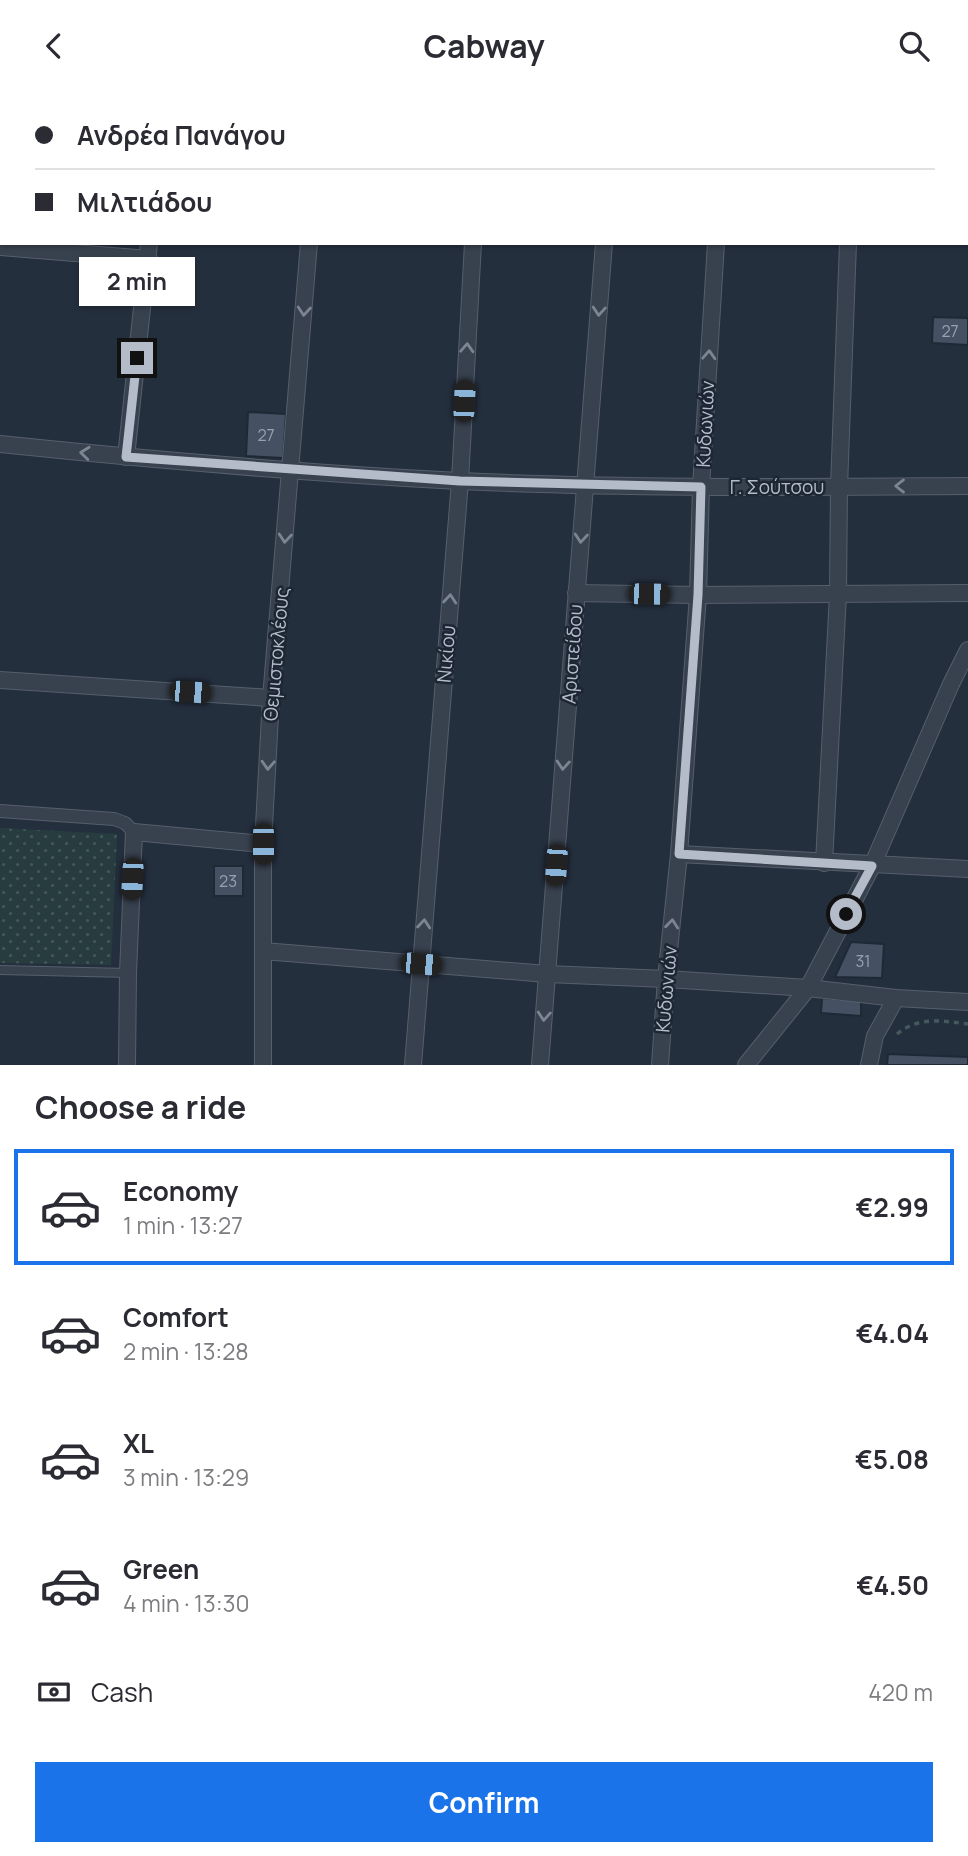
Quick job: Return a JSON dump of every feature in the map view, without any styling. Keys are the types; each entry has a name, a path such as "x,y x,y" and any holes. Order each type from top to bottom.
{"street":[{"name":"Θεμιστοκλέους","path":"263,1065 263,844 271,698 309,245"},
{"name":"Νικίου","path":"413,1065 460,481 473,245"},
{"name":"Αριστείδου","path":"540,1065 604,245"},
{"name":"Κυδωνιών","path":"660,1065 698,595 701,487 716,245"},
{"path":"824,863 838,594 848,245"},
{"path":"0,247 149,251 126,457"},
{"name":"Γ. Σούτσου","path":"0,444 126,457 460,481 701,487 968,486"},
{"path":"576,593 968,593"},
{"path":"746,1065 808,988 872,866 968,650"},
{"path":"0,680 271,698"},
{"path":"0,811 114,820 125,823 134,832 263,844"},
{"path":"127,1065 134,832"},
{"path":"679,854 968,869"},
{"path":"263,951 547,974 808,988 896,998 968,1002"},
{"path":"869,1065 875,1036 896,998"}],"lane":[{"path":"0,970 128,973"}],"path":[{"path":"900,1032 918,1022 929,1020 968,1024"}],"green space":[{"path":"0,828 117,834 111,965 0,963"}],"building":[{"path":"933,317 968,318 968,345 932,343"},
{"path":"248,412 286,414 283,458 246,456"},
{"path":"214,866 243,866 243,896 214,896"},
{"path":"851,942 884,944 882,978 835,977"},
{"path":"822,998 861,1001 861,1016 821,1013"},
{"path":"888,1054 968,1057 968,1065 887,1065"}],"route":[{"path":"137,358 126,457 460,481 701,487 698,595 679,854 872,866 846,914"}]}
